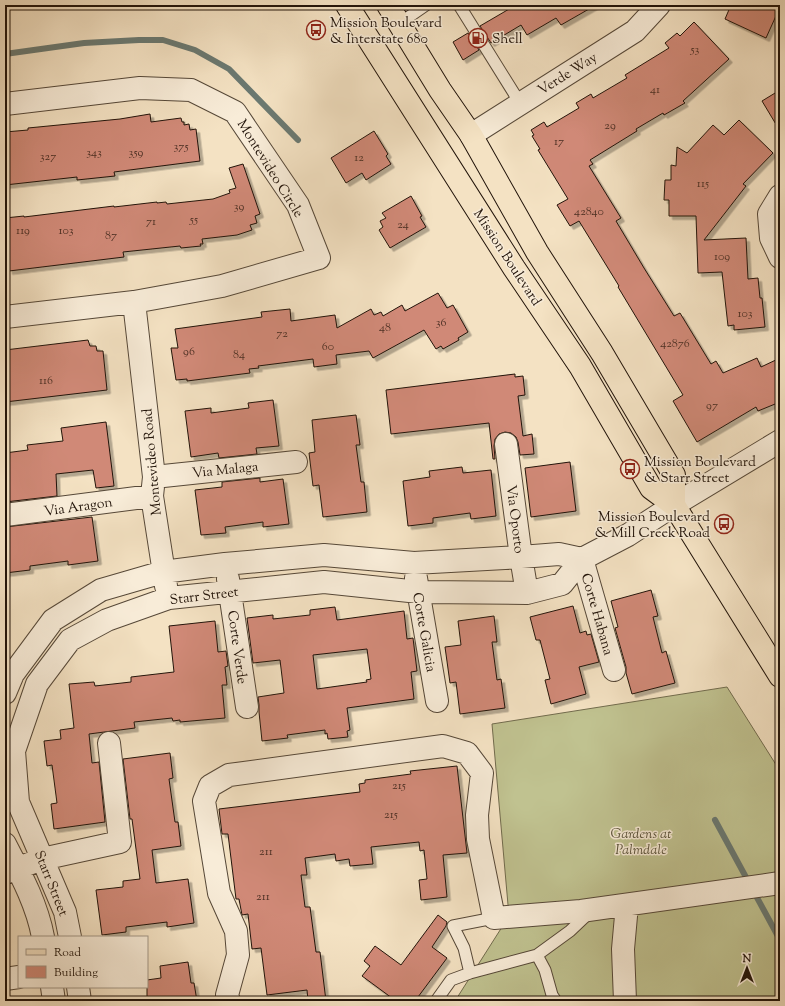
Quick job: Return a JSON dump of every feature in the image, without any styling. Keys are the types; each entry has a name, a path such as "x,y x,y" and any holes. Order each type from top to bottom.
{"main road":[{"name":"Mission Boulevard","path":"347,5 510,261 580,366 651,488 674,505 780,676"},
{"name":"Mission Boulevard","path":"388,5 440,90 471,135 537,252 602,353 674,475 674,505"}],"street":[{"name":"Verde Way","path":"471,135 635,30 659,5"},
{"name":"Montevideo Circle","path":"5,104 140,88 191,90 235,112 298,205 319,258 222,286 134,302 5,317"},
{"path":"780,196 768,214 771,238 780,257"},
{"name":"Montevideo Road","path":"134,302 163,572 169,598"},
{"name":"Starr Street","path":"70,936 65,912 18,802 9,750 37,684 70,640 107,620 169,598 324,582 418,592 527,593 562,584 582,559 628,535 674,505 780,441"},
{"name":"Via Oporto","path":"506,444 527,593"},
{"name":"Via Malaga","path":"153,486 296,462"},
{"name":"Via Aragon","path":"5,515 153,486"},
{"name":"Starr Street","path":"5,693 13,674 53,620 100,590 163,572 225,564 324,555 414,563 521,558 559,554 582,559"},
{"name":"Corte Habana","path":"582,559 614,670"},
{"name":"Corte Galicia","path":"414,563 437,701"},
{"name":"Corte Verde","path":"225,564 246,707"},
{"path":"12,871 42,859 120,842 109,743"},
{"path":"229,1001 227,995 238,955 236,931 219,893 204,801 210,786 230,775 443,746 467,753 482,773 477,815 478,839 494,918 627,905 761,886"},
{"name":"Starr Street","path":"5,844 12,871 40,920 43,936"},
{"path":"625,1001 622,949 627,905"},
{"path":"5,979 18,977"},
{"path":"52,988 54,1001"}],"lane":[{"path":"400,23 426,5"},
{"path":"459,5 520,103"},
{"path":"436,1001 451,980 470,973 537,955 570,931 593,909"},
{"path":"470,973 464,948 453,926 494,918"},
{"path":"537,955 545,970 552,995 556,1001"}],"green space":[{"name":"Gardens at Palmdale","path":"727,687 780,771 780,1001 455,1001 509,916 492,724"}],"building":[{"path":"516,5 596,5 561,25 556,18 527,35 521,25 491,43 480,26"},
{"path":"731,5 780,5 780,7 766,38 725,19"},
{"path":"694,22 729,59 683,101 685,103 664,115 663,113 636,129 637,131 590,160 593,164 589,166 621,218 616,221 644,268 674,316 680,313 711,364 716,361 723,373 757,358 761,367 780,358 780,402 758,411 756,407 697,442 673,401 683,395 618,287 619,286 579,221 570,226 557,205 568,199 538,150 540,149 532,136 534,135 531,130 544,122 547,127 579,108 576,103 591,94 593,98 627,78 625,75 669,48 665,43 677,33 680,36"},
{"path":"468,33 479,50 463,60 453,42"},
{"path":"780,90 780,131 762,101"},
{"path":"150,114 151,122 181,118 184,125 189,124 190,130 196,129 200,161 114,172 115,176 77,180 77,177 5,185 5,132 28,130 28,128 120,119"},
{"path":"739,120 773,153 743,184 746,186 704,240 746,238 748,279 758,278 765,327 734,330 734,325 728,326 722,272 698,273 696,216 669,216 669,200 664,200 665,180 671,180 671,165 676,166 677,147 687,153 713,125 724,135"},
{"path":"374,131 388,154 386,156 391,164 366,180 362,173 346,183 331,158"},
{"path":"243,164 260,214 255,216 257,223 250,225 252,230 237,235 202,239 203,244 200,244 201,246 181,248 180,246 123,252 124,257 9,271 5,239 5,218 157,202 166,202 167,204 213,199 230,193 229,190 236,188 229,168"},
{"path":"411,196 426,227 390,248 379,230 383,227 380,221 386,218 382,213"},
{"path":"438,293 447,308 453,305 468,332 458,338 459,340 443,349 441,346 436,349 424,330 373,358 369,351 336,355 337,364 314,367 313,359 258,366 259,368 249,369 250,373 187,381 187,379 176,380 171,348 178,348 175,329 262,317 261,312 290,309 291,321 335,315 337,328 371,309 374,315 381,312 383,316 402,305 405,311"},
{"path":"88,340 90,346 96,346 97,351 103,351 107,390 5,402 5,350"},
{"path":"515,374 515,377 523,376 525,395 518,396 523,436 532,434 534,454 520,455 516,437 511,433 505,432 499,434 495,439 495,459 493,459 489,423 391,434 386,390"},
{"path":"273,400 279,446 256,448 257,454 219,458 218,453 191,457 185,411 211,408 211,413 249,408 248,403"},
{"path":"356,415 360,445 356,445 361,482 364,482 367,512 323,517 319,485 313,486 309,453 315,452 312,420"},
{"path":"106,422 114,486 96,488 93,470 56,474 57,496 5,502 5,453 28,450 27,445 63,441 61,428"},
{"path":"570,462 576,511 531,517 525,468"},
{"path":"462,467 463,473 491,470 496,516 471,519 470,513 433,518 433,523 408,526 403,481 430,477 429,471"},
{"path":"260,478 260,482 283,479 289,524 263,527 263,522 225,527 226,533 201,535 195,490 222,487 222,482"},
{"path":"92,517 98,561 68,565 68,561 30,566 30,570 5,573 5,527"},
{"path":"651,590 658,616 653,617 662,653 666,651 675,683 632,694 615,628 618,627 611,601"},
{"path":"573,606 580,633 586,631 587,635 591,634 599,662 579,667 586,694 551,704 545,680 550,679 540,640 536,640 530,617"},
{"path":"335,607 337,620 404,611 407,639 413,638 417,671 411,672 414,699 347,708 350,730 347,731 348,737 328,739 327,733 325,734 325,730 287,735 288,738 262,741 258,697 284,693 280,660 253,663 247,618 273,615 273,619 310,615 310,610","holes":["367,649 371,679 366,680 367,682 317,689 313,655"]},
{"path":"494,616 497,642 492,642 497,680 501,679 505,708 460,714 456,682 450,683 445,647 461,645 458,621"},
{"path":"215,621 218,652 226,651 228,666 225,667 227,685 222,685 225,718 180,722 180,720 173,721 172,718 134,722 135,728 89,734 92,763 99,762 105,822 54,829 51,804 57,803 52,765 47,766 44,741 61,739 60,730 74,728 69,684 94,682 95,686 131,682 131,677 174,672 169,626"},
{"path":"170,753 173,778 169,779 175,822 178,822 181,846 152,850 156,883 188,879 194,923 167,927 167,922 126,927 126,932 102,935 96,890 123,887 123,881 140,879 132,819 130,819 123,759"},
{"path":"457,766 467,853 443,855 447,897 421,900 419,880 427,879 424,850 420,851 419,842 371,847 373,864 350,866 349,859 336,861 335,854 305,858 307,875 301,875 305,907 310,907 316,952 320,952 326,1001 308,1001 307,990 267,995 261,948 252,949 248,914 242,915 239,899 236,899 228,834 222,834 219,809 360,792 359,784 365,783 365,780 411,774 410,771"},
{"path":"438,915 447,922 446,926 432,947 447,958 415,1001 396,1001 362,976 370,966 364,961 375,946 401,965"},
{"path":"188,962 191,983 194,983 197,1001 147,1001 148,980 161,978 160,966"}],"waterway":[{"path":"5,54 84,43 163,40 195,50 229,69 298,140"},
{"path":"715,820 780,940"}],"place":[{"name":"Mission Boulevard & Interstate 680","path":"316,30"},
{"name":"Shell","path":"478,38"},
{"name":"Mission Boulevard & Starr Street","path":"630,469"},
{"name":"Mission Boulevard & Mill Creek Road","path":"724,524"}]}
